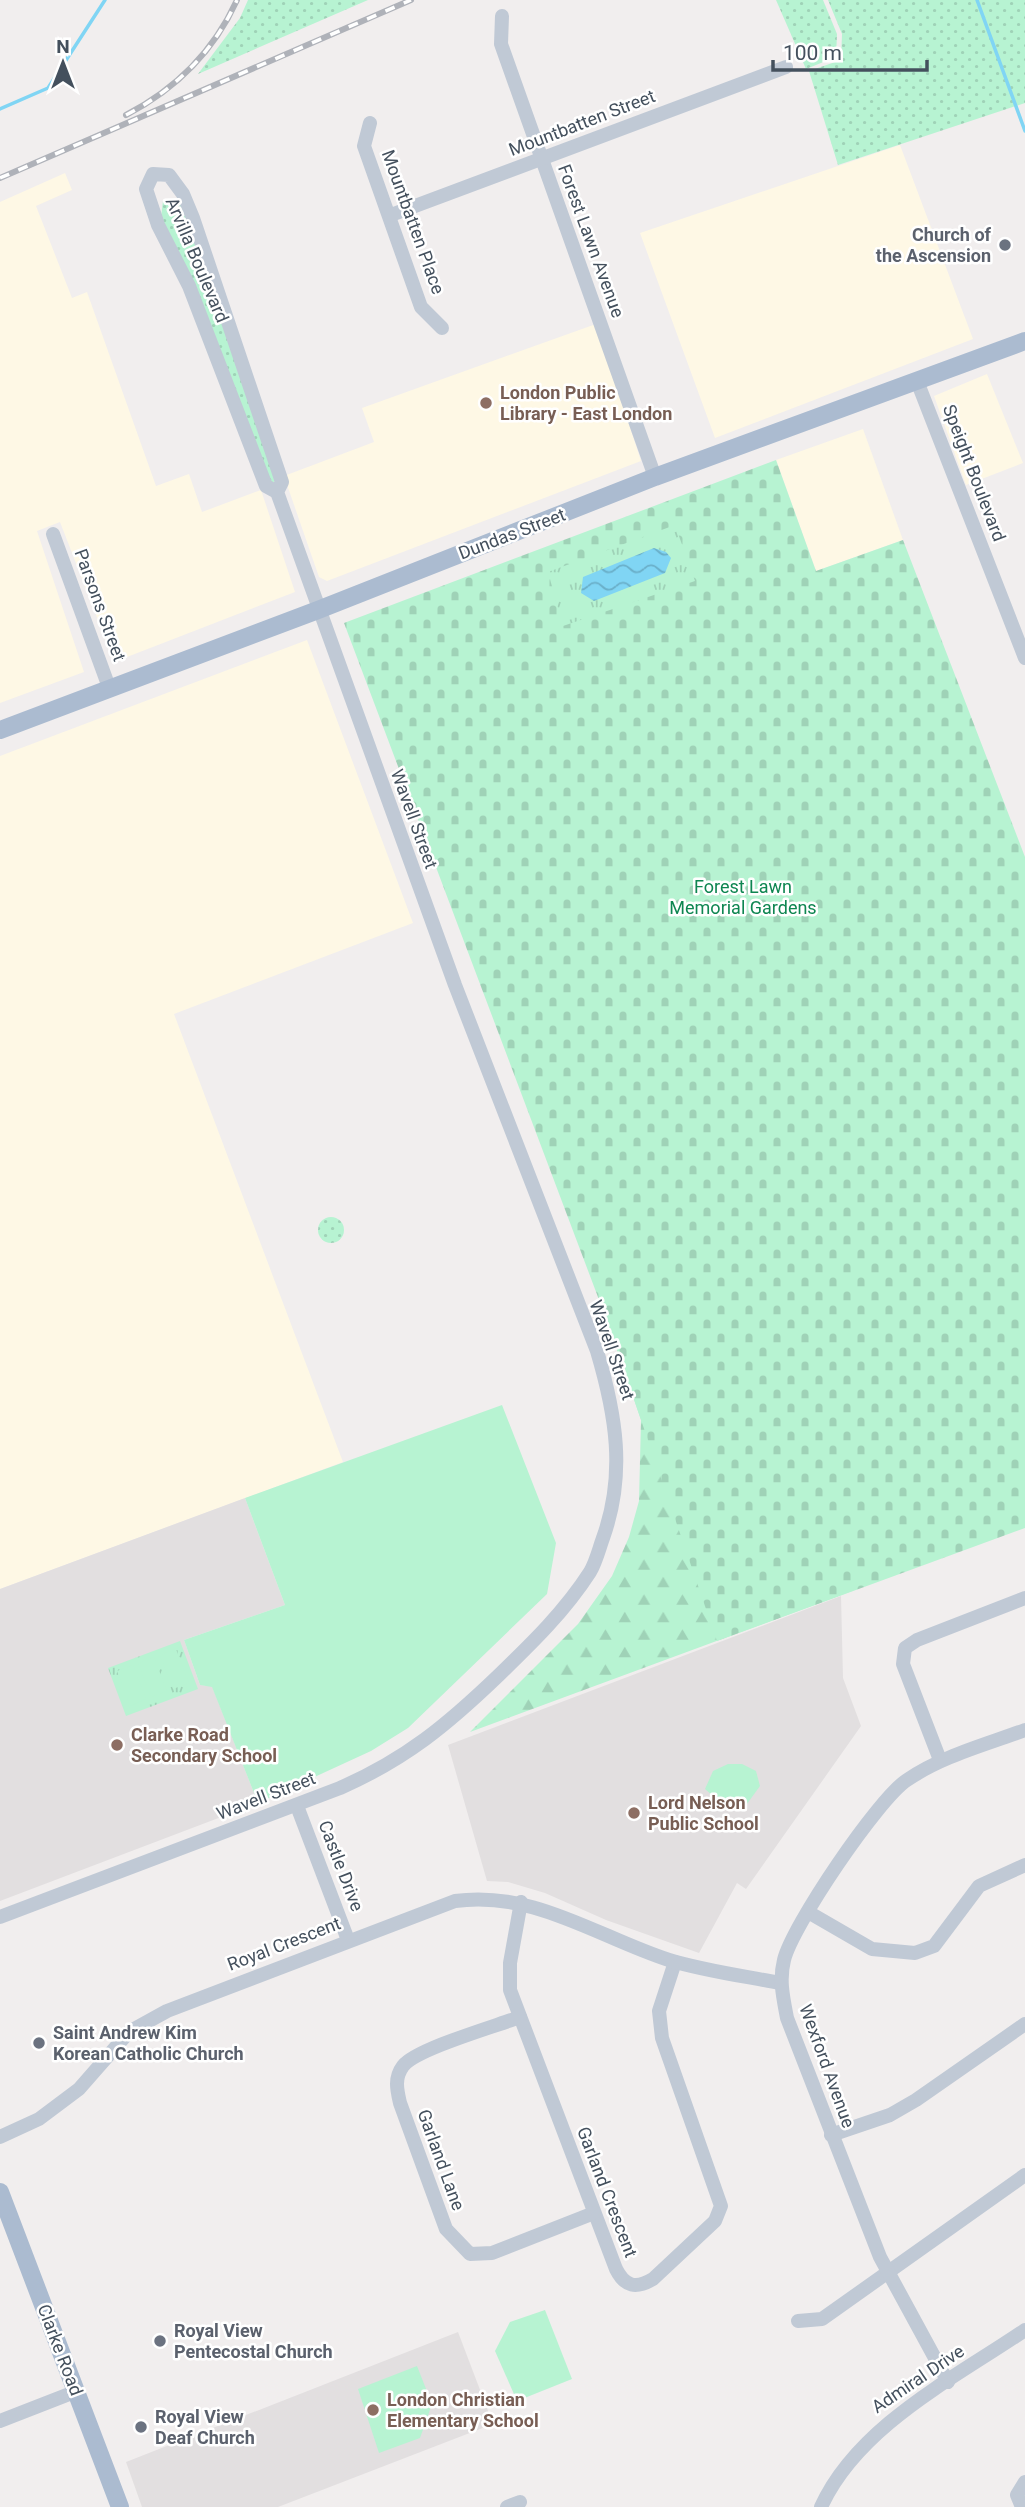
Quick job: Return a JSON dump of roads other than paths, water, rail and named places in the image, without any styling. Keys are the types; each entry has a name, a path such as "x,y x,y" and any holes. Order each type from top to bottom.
{"main road":[{"name":"Dundas Street","path":"0,730 318,610 656,477 1025,341"},
{"name":"Clarke Road","path":"0,2192 120,2507"}],"street":[{"name":"Forest Lawn Avenue","path":"502,16 501,44 656,477"},
{"name":"Mountbatten Street","path":"391,215 786,67"},
{"name":"Mountbatten Place","path":"370,123 364,146 391,215 421,307 442,328"},
{"name":"Arvilla Boulevard","path":"277,492 282,482 193,218 183,194 169,175 153,174 146,189 158,225 190,286 266,486 277,492 318,610"},
{"name":"Speight Boulevard","path":"917,381 1025,658"},
{"name":"Parsons Street","path":"53,534 110,690"},
{"name":"Wavell Street","path":"0,1917 297,1806 375,1773 423,1744 529,1646 565,1608 592,1570 610,1520 618,1478 618,1442 611,1399 597,1351 463,1006 318,610"},
{"path":"940,1760 903,1664 905,1648 917,1640 1025,1598"},
{"name":"Wexford Avenue","path":"948,2382 880,2257 787,2018 780,1983 784,1957 808,1912 884,1800 905,1781 940,1760 1025,1730"},
{"name":"Castle Drive","path":"297,1806 348,1940"},
{"path":"808,1912 872,1949 915,1953 934,1946 979,1886 1025,1865"},
{"name":"Royal Crescent","path":"0,2137 39,2119 79,2089 129,2032 167,2011 455,1901 480,1897 521,1902 676,1962 780,1983"},
{"name":"Garland Crescent","path":"521,1902 510,1963 510,1990 594,2213 622,2281 630,2286 642,2285 653,2278 715,2221 721,2206 662,2038 659,2011 676,1962"},
{"name":"Garland Lane","path":"520,2017 414,2056 399,2072 396,2084 400,2103 446,2229 470,2255 492,2253 594,2213"},
{"path":"831,2136 890,2115 916,2101 1025,2024"},
{"path":"798,2321 822,2319 1025,2175"},
{"name":"Admiral Drive","path":"821,2507 833,2482 878,2430 1025,2330"},
{"path":"0,2421 76,2391"},
{"path":"1022,2507 1017,2495 1025,2482"}],"water":[{"path":"654,548 666,552 671,558 665,573 594,601 581,593 583,577"}],"waterway":[{"path":"0,109 48,88 105,0"},
{"path":"977,0 1025,131"}],"railway":[{"path":"126,115 161,93 192,67 217,36 237,0"},
{"path":"0,178 411,0"}],"place":[{"name":"Church of the Ascension","path":"1005,245"},
{"name":"London Public Library - East London","path":"486,403"},
{"name":"Clarke Road Secondary School","path":"117,1745"},
{"name":"Lord Nelson Public School","path":"634,1813"},
{"name":"Saint Andrew Kim Korean Catholic Church","path":"39,2043"},
{"name":"Royal View Pentecostal Church","path":"160,2341"},
{"name":"London Christian Elementary School","path":"373,2410"},
{"name":"Royal View Deaf Church","path":"141,2427"}],"park label":[{"name":"Forest Lawn Memorial Gardens","path":"743,897"}]}
